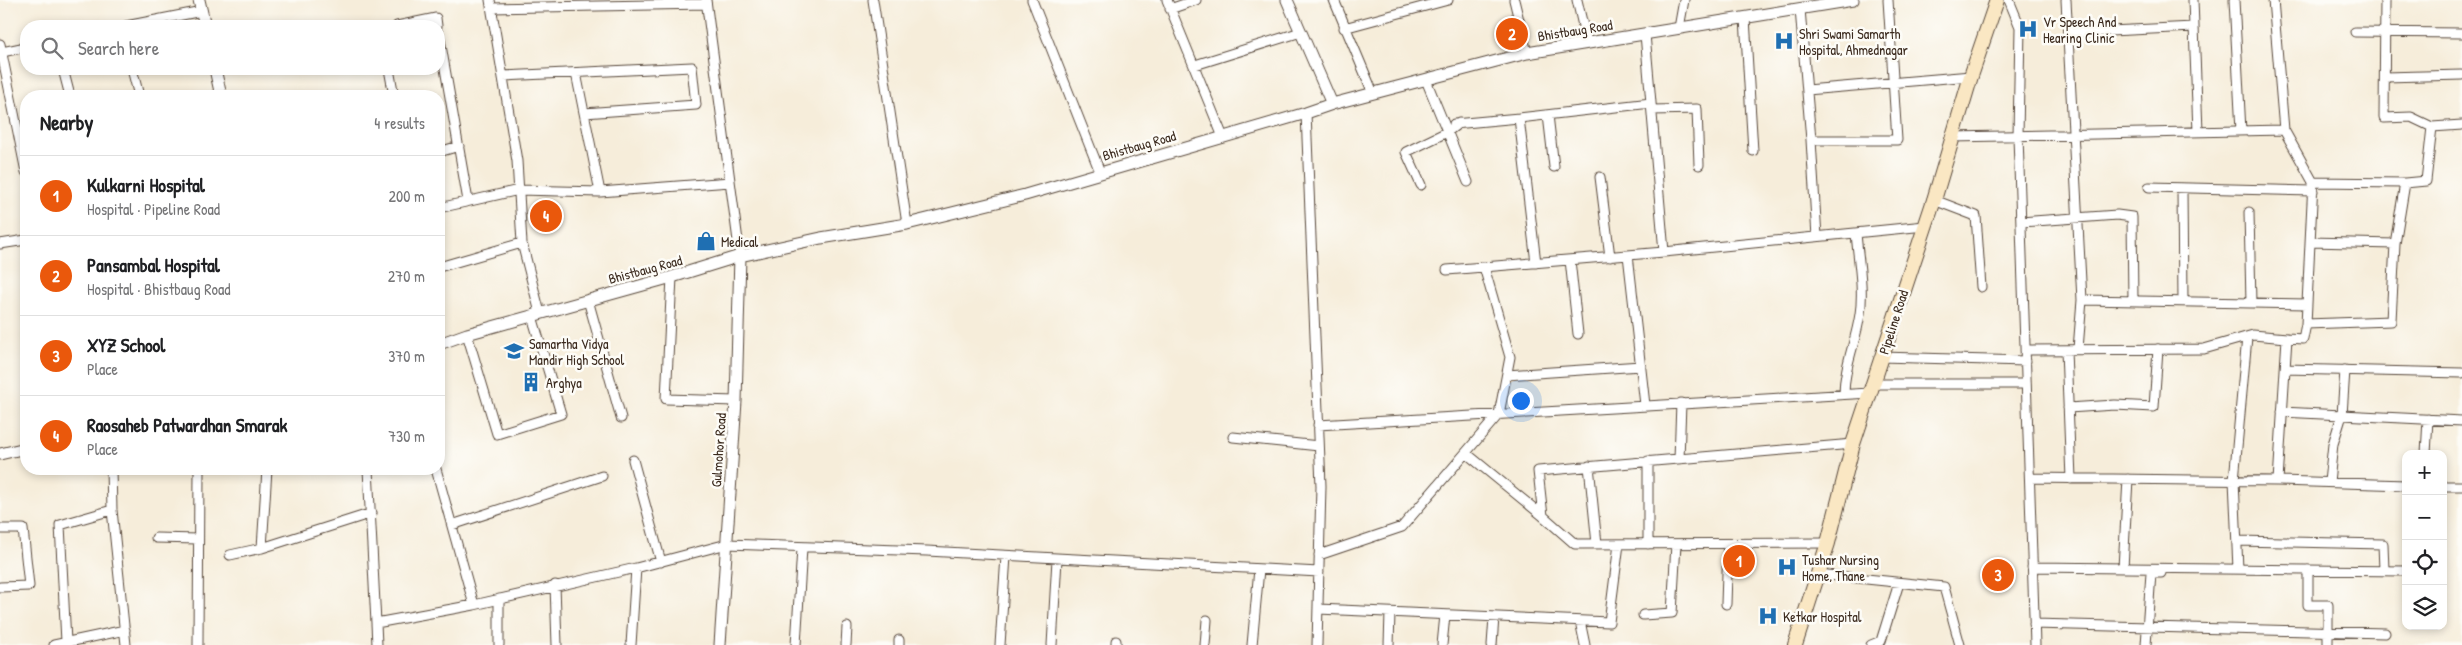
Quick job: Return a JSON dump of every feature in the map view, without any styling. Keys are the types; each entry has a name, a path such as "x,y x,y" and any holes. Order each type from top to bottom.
{"main road":[{"name":"Pipeline Road","path":"1795,645 1828,543 1853,444 1934,200 1970,76 1997,0"}],"street":[{"path":"872,0 906,224"},
{"path":"1032,0 1100,172"},
{"path":"1196,0 1168,4 1195,65 1223,137"},
{"path":"1287,0 1332,104"},
{"path":"1334,0 1344,28 1373,93"},
{"path":"1344,28 1448,0"},
{"path":"1514,0 1527,53"},
{"path":"1577,0 1587,43"},
{"path":"1679,28 1684,0"},
{"name":"Bhistbaug Road","path":"445,342 740,256 821,238 906,224 1025,195 1332,104 1527,53 1853,0"},
{"path":"1811,140 1896,140 1888,0"},
{"path":"2009,0 2020,27 2018,136 2035,645"},
{"path":"2066,0 2082,300 2078,350"},
{"path":"2193,0 2198,132"},
{"path":"2234,0 2241,131"},
{"path":"2025,350 2204,349 2253,335 2303,338 2306,324 2313,186 2284,130 2273,0"},
{"path":"2385,0 2384,118 2411,117 2432,127 2462,125"},
{"path":"467,334 497,434 562,414 536,315 522,243 517,161 491,4 706,2 740,256"},
{"path":"147,20 200,5 204,20"},
{"path":"1800,9 1817,237"},
{"path":"1745,18 1753,151"},
{"path":"2068,33 2194,27"},
{"path":"1195,65 1301,32"},
{"path":"2355,32 2462,33"},
{"path":"1645,34 1664,252"},
{"path":"20,47 1,48 5,89 20,148"},
{"path":"503,76 692,67 696,105 584,113"},
{"path":"445,69 468,201"},
{"path":"576,72 600,192"},
{"path":"65,75 68,90"},
{"path":"134,75 137,90"},
{"path":"216,75 220,90"},
{"path":"390,75 393,90"},
{"path":"2385,77 2462,75"},
{"path":"1807,90 1970,76"},
{"path":"1426,80 1468,182"},
{"path":"1421,185 1406,152 1446,128 1459,123 1652,106 1697,109 1699,165"},
{"path":"1306,113 1319,446 1317,645"},
{"path":"1548,115 1554,167"},
{"path":"1519,118 1536,263"},
{"path":"2149,188 2313,186 2405,183 2426,180 2432,127"},
{"path":"1952,137 2284,130"},
{"path":"445,150 458,146"},
{"path":"1600,177 1610,257"},
{"path":"445,207 519,190 600,192 730,182"},
{"path":"2306,324 2391,321 2395,244 2405,183"},
{"path":"2182,188 2183,302"},
{"path":"1934,200 1976,216 1981,287"},
{"path":"2250,212 2251,303"},
{"path":"2021,222 2117,215 2132,217 2133,301"},
{"path":"1447,270 1610,257 1925,226"},
{"path":"1844,394 1844,376 1860,314 1861,288 1856,233"},
{"path":"0,244 20,241"},
{"path":"2310,242 2395,244"},
{"path":"445,265 522,243"},
{"path":"1628,255 1645,405"},
{"name":"Gulmohor Road","path":"720,645 736,401 740,256"},
{"path":"1570,260 1578,334"},
{"path":"1319,555 1402,527 1499,414 1510,357 1484,267"},
{"path":"672,277 666,399 736,401"},
{"path":"588,300 621,418"},
{"path":"2082,300 2307,304"},
{"path":"2238,569 2234,480 2247,337"},
{"path":"2278,481 2287,338"},
{"path":"2068,408 2115,405 2154,406 2158,349"},
{"path":"2066,350 2071,479"},
{"path":"1881,357 2026,361"},
{"path":"1507,375 1641,366"},
{"path":"2285,369 2462,373"},
{"path":"2329,482 2333,444 2342,415 2345,370"},
{"path":"1318,425 1844,394 1871,389 2026,384"},
{"path":"1679,459 1681,403"},
{"path":"2282,412 2462,421"},
{"path":"2426,450 2428,419"},
{"path":"1233,437 1319,446"},
{"path":"1543,516 1538,471 1853,444"},
{"path":"0,454 20,449"},
{"path":"1466,453 1575,544 1828,543"},
{"path":"632,460 661,562"},
{"path":"1648,461 1648,544"},
{"path":"1589,466 1597,544"},
{"path":"111,475 112,510 126,645"},
{"path":"198,645 199,475"},
{"path":"262,548 267,475"},
{"path":"369,475 372,513 377,645"},
{"path":"438,475 474,605"},
{"path":"452,525 602,476"},
{"path":"2030,478 2234,480 2402,485"},
{"path":"2123,568 2128,479"},
{"path":"2447,486 2462,486"},
{"path":"66,642 60,525 112,510"},
{"path":"230,555 262,548 372,513"},
{"path":"0,529 23,529 29,586 0,587"},
{"path":"156,538 198,539"},
{"path":"2238,541 2384,544 2384,570"},
{"path":"376,623 474,605 661,562 727,544 1319,572"},
{"path":"1318,610 1609,622 1619,544"},
{"path":"1643,615 1672,613 1676,544"},
{"path":"1726,604 1728,544"},
{"path":"796,645 802,548"},
{"path":"1000,645 1006,556"},
{"path":"1052,645 1057,559"},
{"path":"2032,567 2402,570"},
{"path":"631,645 636,568"},
{"path":"1252,645 1260,569"},
{"path":"2146,645 2151,573 2219,572 2224,569"},
{"path":"2308,570 2308,605 2328,605 2328,645"},
{"path":"1818,574 1944,587 1960,645"},
{"path":"1871,645 1881,641 1899,583"},
{"path":"555,585 557,645"},
{"path":"499,599 499,645"},
{"path":"1388,645 1390,613"},
{"path":"1442,645 1445,615"},
{"path":"1492,645 1494,617"},
{"path":"1205,645 1207,620"},
{"path":"1580,621 1585,645"},
{"path":"2034,624 2385,633"},
{"path":"846,645 847,627"},
{"path":"54,645 125,630"}],"place":[{"name":"Vr Speech And Hearing Clinic","path":"2028,29"},
{"name":"Pansambal Hospital","path":"1512,34"},
{"name":"Shri Swami Samarth Hospital, Ahmednagar","path":"1784,41"},
{"name":"Raosaheb Patwardhan Smarak","path":"546,216"},
{"name":"Medical","path":"706,241"},
{"name":"Samartha Vidya Mandir High School","path":"514,351"},
{"name":"Arghya","path":"531,382"},
{"name":"Kulkarni Hospital","path":"1739,561"},
{"name":"Tushar Nursing Home, Thane","path":"1787,567"},
{"name":"XYZ School","path":"1998,575"},
{"name":"Ketkar Hospital","path":"1768,616"}]}
